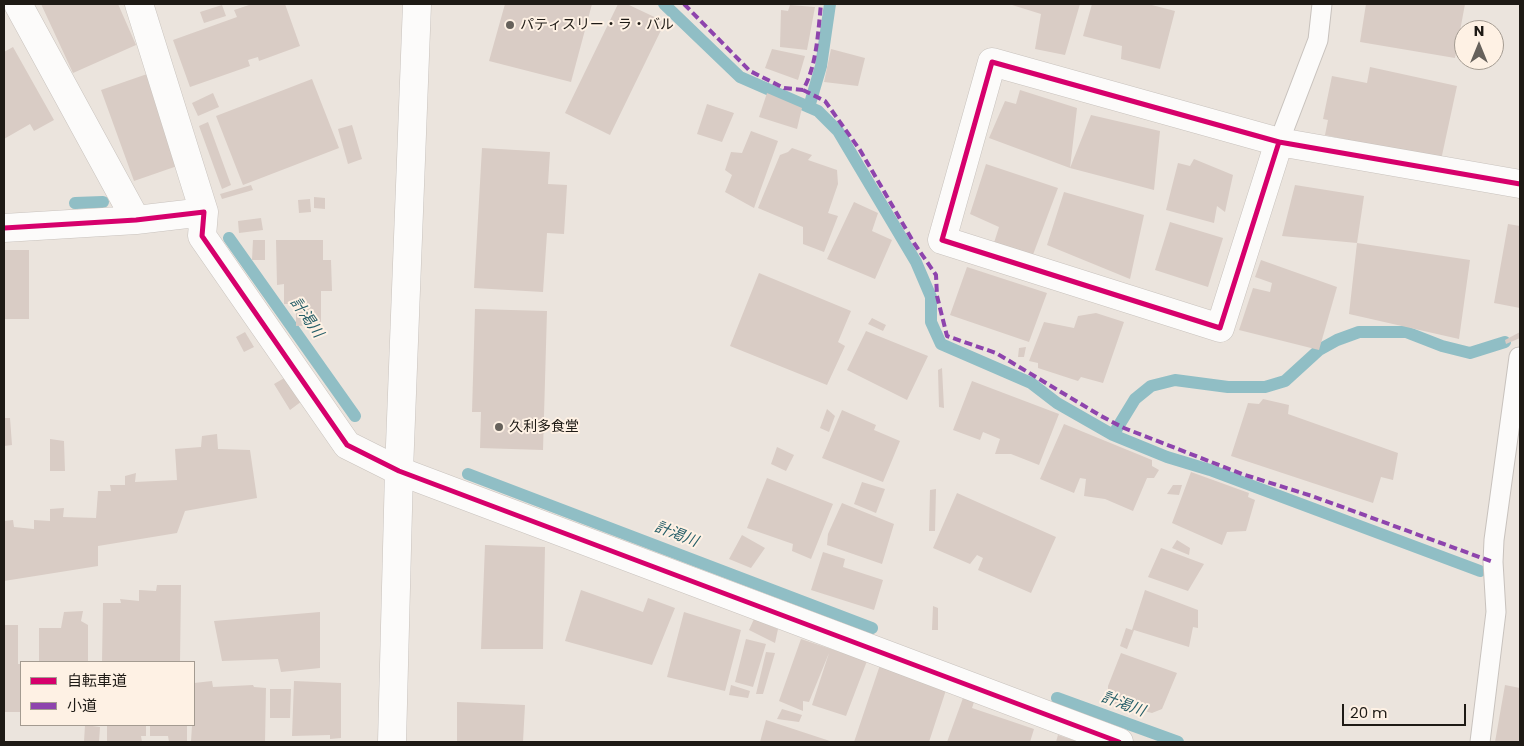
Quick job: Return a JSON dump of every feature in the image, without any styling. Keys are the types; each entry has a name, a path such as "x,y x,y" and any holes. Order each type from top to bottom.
{"street":[{"path":"18,4 136,220"},
{"path":"139,4 204,212 202,236 347,445 399,472 1118,742"},
{"path":"392,742 399,472 417,4"},
{"path":"1279,142 1220,328 942,240 992,62 1279,142 1520,184"},
{"path":"4,228 136,220 204,212"}],"lane":[{"path":"1279,142 1318,40 1322,4"},
{"path":"1480,742 1496,612 1493,562 1494,540 1520,357"}],"building":[{"path":"41,4 118,4 136,45 73,73"},
{"path":"252,4 285,4 300,46 259,61 258,57 248,60 250,66 190,87 173,40 237,17 234,10"},
{"path":"505,4 592,4 571,82 489,61"},
{"path":"618,4 627,4 665,22 610,135 565,113"},
{"path":"1009,4 1080,4 1065,55 1035,49 1041,14"},
{"path":"1092,4 1148,4 1175,11 1160,69 1121,59 1122,46 1083,36"},
{"path":"1366,4 1465,4 1462,20 1454,20 1454,58 1360,42"},
{"path":"222,5 226,16 204,23 200,12"},
{"path":"790,5 815,7 807,50 780,47 781,10 788,11"},
{"path":"13,47 54,120 34,131 30,124 4,139 4,52"},
{"path":"772,49 805,56 798,80 765,68"},
{"path":"831,49 865,58 858,86 824,82"},
{"path":"1370,67 1457,86 1441,160 1325,135 1328,120 1323,119 1332,76 1367,83"},
{"path":"150,73 183,164 134,181 101,90"},
{"path":"312,79 339,148 243,185 216,116"},
{"path":"1020,90 1077,108 1070,168 989,138 1005,101 1016,104"},
{"path":"213,93 219,107 198,116 192,103"},
{"path":"767,93 802,108 797,129 759,117"},
{"path":"707,104 734,113 722,142 697,134"},
{"path":"1091,115 1160,131 1154,190 1070,168"},
{"path":"208,122 231,185 222,189 199,126"},
{"path":"352,125 362,159 348,164 338,129"},
{"path":"751,131 778,141 754,208 725,192 732,175 725,170 731,152 742,153"},
{"path":"482,148 550,152 548,184 567,185 564,234 547,233 543,292 474,288"},
{"path":"792,148 812,155 808,160 837,170 838,184 828,213 838,216 824,252 803,244 803,227 758,208 780,155"},
{"path":"1194,159 1233,175 1225,212 1217,206 1214,223 1166,210 1178,163 1190,166"},
{"path":"986,164 1058,188 1031,260 993,246 999,227 970,214"},
{"path":"251,185 253,190 222,199 220,194"},
{"path":"1295,185 1364,196 1357,243 1282,236"},
{"path":"1064,192 1144,215 1130,279 1047,245"},
{"path":"314,197 325,198 325,209 314,208"},
{"path":"310,199 311,212 299,213 298,200"},
{"path":"854,202 878,213 872,231 892,240 875,279 827,259"},
{"path":"261,218 263,230 239,233 238,221"},
{"path":"1170,222 1223,238 1208,287 1155,270"},
{"path":"1508,224 1520,226 1520,308 1494,303"},
{"path":"253,240 265,240 265,260 252,260"},
{"path":"276,240 323,240 323,260 331,260 332,291 321,291 321,325 296,326 296,304 284,304 284,284 277,285"},
{"path":"1357,243 1470,260 1459,339 1349,314"},
{"path":"4,250 29,250 29,319 4,319"},
{"path":"1261,260 1337,287 1319,350 1239,330 1253,288 1270,292 1272,283 1255,277"},
{"path":"967,267 1047,293 1029,342 950,315"},
{"path":"759,273 851,311 838,342 845,346 827,385 730,346"},
{"path":"475,309 547,311 543,450 480,448 481,412 472,412"},
{"path":"1096,313 1124,322 1103,383 1081,377 1078,381 1038,368 1038,363 1029,361 1044,322 1074,328 1078,316"},
{"path":"872,318 886,325 883,331 868,324"},
{"path":"866,331 928,356 907,400 847,370"},
{"path":"245,332 254,347 244,352 236,337"},
{"path":"1520,332 1520,338 1506,344 1505,340"},
{"path":"1026,347 1024,357 1018,357 1019,348"},
{"path":"942,368 944,408 939,407 938,370"},
{"path":"286,377 302,401 290,410 274,384"},
{"path":"972,381 1059,414 1039,465 1011,454 995,454 1000,439 983,432 980,440 953,430"},
{"path":"1263,399 1289,405 1288,414 1398,453 1393,480 1381,477 1373,503 1231,456 1248,403 1259,404"},
{"path":"827,409 835,416 829,432 820,428"},
{"path":"842,410 876,425 874,430 900,441 883,482 822,458"},
{"path":"4,418 10,418 12,445 4,446"},
{"path":"1064,424 1152,460 1152,466 1159,470 1154,478 1147,478 1133,511 1105,499 1084,496 1086,479 1080,478 1074,493 1040,479"},
{"path":"217,434 218,449 250,450 257,498 185,511 177,533 98,546 98,566 4,581 4,521 13,520 14,527 34,529 34,520 50,521 50,509 64,508 63,517 96,518 98,491 111,491 110,485 125,485 125,476 136,473 135,482 177,480 175,449 201,447 202,436"},
{"path":"50,439 64,441 65,471 50,471"},
{"path":"777,447 794,455 786,471 771,464"},
{"path":"1191,472 1249,493 1248,497 1255,500 1246,531 1227,532 1222,545 1172,523"},
{"path":"767,478 833,504 811,559 792,551 793,544 747,528"},
{"path":"862,482 885,489 876,513 854,504"},
{"path":"1173,485 1182,485 1179,495 1167,494"},
{"path":"936,489 935,531 929,531 930,490"},
{"path":"957,493 1056,537 1031,593 978,570 983,558 977,555 970,564 933,548"},
{"path":"842,503 894,524 882,564 827,545 828,534"},
{"path":"742,535 765,548 751,568 729,559"},
{"path":"1177,540 1190,548 1189,555 1172,548"},
{"path":"485,545 545,547 543,649 481,649"},
{"path":"1161,548 1204,564 1188,591 1148,577"},
{"path":"823,552 845,559 843,567 883,580 874,610 811,590"},
{"path":"157,585 181,585 180,661 102,661 103,603 121,603 120,599 139,601 139,590 156,591"},
{"path":"581,590 643,612 648,598 675,608 652,665 565,641"},
{"path":"1145,590 1198,610 1198,628 1193,627 1189,647 1134,630 1127,649 1120,646 1126,628 1132,630"},
{"path":"933,606 938,608 938,630 932,630"},
{"path":"83,611 81,621 88,625 88,661 39,661 39,628 61,628 64,612"},
{"path":"320,612 320,668 281,672 278,659 222,661 214,621"},
{"path":"684,612 741,630 725,691 667,677"},
{"path":"754,619 778,629 775,643 749,630"},
{"path":"4,625 18,625 20,712 4,712"},
{"path":"746,639 766,644 753,687 735,682"},
{"path":"801,639 867,661 846,716 812,705 829,653 809,702 803,701 803,711 779,701"},
{"path":"766,652 775,653 763,694 756,694"},
{"path":"1121,653 1177,673 1162,709 1152,713 1108,702 1108,686"},
{"path":"880,665 947,687 929,742 854,742"},
{"path":"212,681 213,687 253,685 254,687 266,688 265,742 191,742 192,726 195,726 195,683"},
{"path":"294,681 341,683 341,738 330,739 330,735 292,736"},
{"path":"731,685 750,691 748,698 729,695"},
{"path":"1505,685 1520,688 1520,742 1495,742"},
{"path":"270,689 291,689 290,718 270,718"},
{"path":"963,698 974,702 972,708 1034,729 1030,742 947,742"},
{"path":"457,702 525,705 523,742 457,742"},
{"path":"782,709 802,715 799,722 777,719"},
{"path":"766,720 833,742 760,742"},
{"path":"85,726 100,727 99,742 84,742"},
{"path":"107,726 146,726 146,736 141,736 142,742 107,742"},
{"path":"150,726 187,726 187,742 169,742 168,736 150,736"},
{"path":"1058,735 1079,742 1056,742"}],"waterway":[{"path":"664,4 740,77 818,111 838,131 916,262 931,297 931,322 941,344 1031,383 1057,403 1113,435 1135,399 1151,386 1175,380 1228,387 1265,387 1285,381 1319,350 1337,340 1359,332 1406,332 1442,346 1470,353 1505,342"},
{"path":"809,107 821,66 830,4"},
{"name":"計渇川","path":"75,203 103,202"},
{"name":"計渇川","path":"229,238 355,416"},
{"path":"1113,435 1167,457 1210,470 1480,571"},
{"name":"計渇川","path":"468,474 872,628"},
{"name":"計渇川","path":"1057,698 1178,742"}],"marked path":[{"path":"684,4 750,71 784,88 803,90 814,59 821,4"},
{"path":"803,90 825,101 860,150 914,243 936,275 937,296 947,336 996,353 1124,428 1242,474 1312,496 1493,562"}],"cycle path":[{"path":"1279,142 1220,328 942,240 992,62 1279,142 1520,184"},
{"path":"4,228 136,220 204,212 202,236 347,445 399,471 1119,742"}],"place":[{"name":"パティスリー・ラ・バル","path":"510,25"},
{"name":"久利多食堂","path":"499,427"}]}
